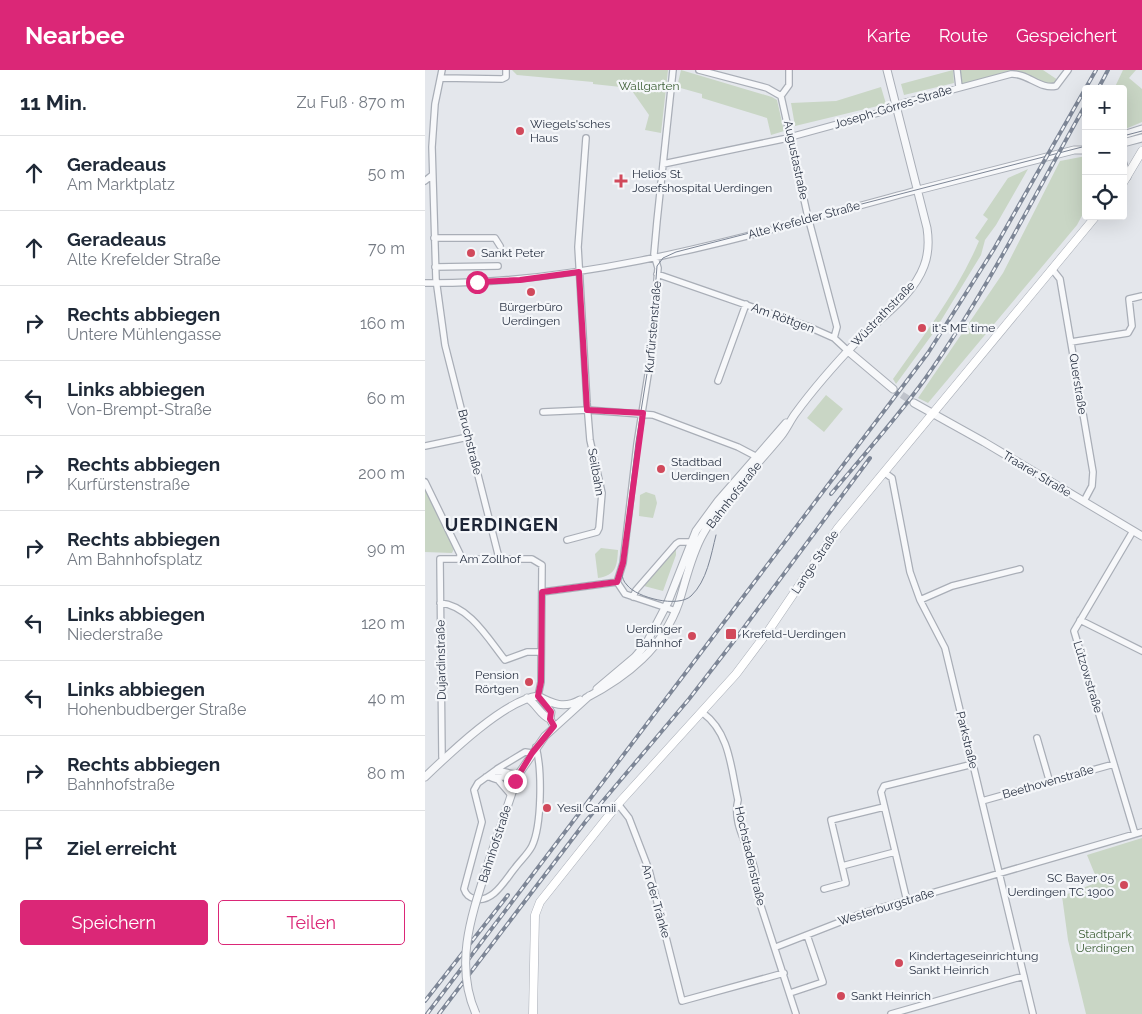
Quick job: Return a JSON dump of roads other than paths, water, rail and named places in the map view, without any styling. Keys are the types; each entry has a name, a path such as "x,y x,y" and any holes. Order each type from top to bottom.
{"main road":[{"path":"1127,177 1142,151"},
{"path":"1127,179 1142,162"},
{"name":"Lange Straße","path":"533,1014 536,909 618,804 703,712 754,652 838,528 1093,220"}],"street":[{"name":"Bruchstraße","path":"442,70 433,121 431,176 434,190 435,267 445,345 499,558"},
{"path":"441,78 502,79 506,77 506,70"},
{"name":"Kurfürstenstraße","path":"617,582 623,563 651,356 657,274 655,258 673,70"},
{"path":"699,70 767,88 781,96 789,84 789,70"},
{"name":"Wüstrathstraße","path":"848,351 907,293 924,266 928,237 887,70"},
{"path":"957,70 959,87"},
{"name":"Joseph-Görres-Straße","path":"663,164 791,135 889,110 896,106 959,87 1017,74 1049,87 1061,82 1068,70"},
{"name":"Augustastraße","path":"781,96 809,219 837,327 835,338"},
{"path":"1127,134 1142,129"},
{"path":"586,138 578,238 587,410"},
{"path":"1127,141 1142,138"},
{"path":"1074,150 1082,147"},
{"name":"Alte Krefelder Straße","path":"425,284 520,280 579,272 655,258 1074,150 1082,150"},
{"path":"425,181 431,176"},
{"path":"425,191 434,190"},
{"path":"434,238 495,238 500,246"},
{"path":"435,267 498,266"},
{"name":"Querstraße","path":"1052,269 1060,279 1093,472 1092,486 1084,501"},
{"name":"Am Röttgen","path":"657,274 807,326 835,338 893,389"},
{"path":"1071,342 1128,333 1132,326 1129,299 1142,296"},
{"path":"719,380 745,304"},
{"name":"Bahnhofstraße","path":"476,1014 465,974 466,941 489,860 517,778 552,723 586,698 639,652 655,630 666,608 696,531 718,501 783,434 796,414 848,351"},
{"path":"914,403 932,412"},
{"path":"543,412 587,410 643,413 738,447 759,458"},
{"name":"Seilbahn","path":"567,540 597,532 599,528 602,494 590,440 587,410"},
{"name":"Traarer Straße","path":"932,412 1142,536"},
{"path":"425,446 468,436"},
{"name":"Bahnhofstraße","path":"586,698 611,685 648,654 663,635 675,611 703,534 759,458"},
{"name":"Parkstraße","path":"885,473 892,478 910,572 920,600 945,648 1033,1014"},
{"path":"425,482 460,554 460,559"},
{"name":"Lützowstraße","path":"1133,531 1074,631 1135,834"},
{"path":"633,597 636,590 676,544 679,542 691,542"},
{"name":"Am Zollhof","path":"440,559 532,559 540,562 543,568 542,592"},
{"name":"Dujardinstraße","path":"440,559 442,757 444,759"},
{"path":"920,600 952,586 1019,569"},
{"path":"552,723 551,712 538,696 542,592 617,582 625,594 675,611"},
{"path":"440,603 462,612 469,618 505,660 527,652 541,652"},
{"path":"1080,620 1142,652"},
{"path":"425,776 473,735 527,698 538,696 558,705 565,705 573,704 595,690"},
{"path":"527,698 552,723"},
{"name":"Hochstadenstraße","path":"703,712 719,728 723,737 738,800 736,807 744,842 749,848 758,882 756,891 776,947 796,1014"},
{"path":"1037,738 1050,783"},
{"path":"534,750 541,764 539,825 532,847 497,890 482,900 472,898 466,894 464,889 482,822 474,790 478,782 496,770 519,755 534,750"},
{"path":"906,897 881,792 884,786 973,764"},
{"name":"Beethovenstraße","path":"981,801 1114,764"},
{"path":"496,770 517,778"},
{"path":"487,777 504,776 517,778"},
{"path":"487,777 498,780 511,794"},
{"name":"An der Tränke","path":"618,804 629,818 649,870 667,935 680,999 683,1002 784,973"},
{"path":"824,889 846,884 831,820 884,807"},
{"name":"Westerburgstraße","path":"776,947 863,913 1142,832"},
{"path":"842,866 895,852"},
{"path":"790,993 823,982 807,935"},
{"path":"891,1014 1024,976"}],"tunnel":[{"path":"893,389 914,403"}],"tram line":[{"path":"1127,135 1142,131"},
{"path":"716,535 705,575 696,590 685,600 658,600 639,594 632,590 623,579 622,560 636,442 650,355 657,266 663,258 676,252 1082,147"}],"railway":[{"path":"427,1014 928,353 994,249 1096,70"},
{"path":"1100,85 1108,70"},
{"path":"831,494 903,408 925,379 969,313 1082,111"},
{"path":"439,1014 586,821 689,699 870,458"},
{"path":"425,1001 508,895"}],"place":[{"name":"Wiegels'sches Haus","path":"520,131"},
{"name":"Helios St. Josefshospital Uerdingen","path":"621,181"},
{"name":"Sankt Peter","path":"471,253"},
{"name":"Bürgerbüro Uerdingen","path":"531,292"},
{"name":"it's ME time","path":"922,328"},
{"name":"Stadtbad Uerdingen","path":"661,469"},
{"name":"Krefeld-Uerdingen","path":"731,634"},
{"name":"Uerdinger Bahnhof","path":"692,636"},
{"name":"Pension Rörtgen","path":"529,682"},
{"name":"Yesil Camii","path":"547,808"},
{"name":"SC Bayer 05 Uerdingen TC 1900","path":"1124,885"},
{"name":"Kindertageseinrichtung Sankt Heinrich","path":"899,963"},
{"name":"Sankt Heinrich","path":"841,996"}],"district":[{"name":"UERDINGEN","path":"502,525"}],"park label":[{"name":"Wallgarten","path":"649,86"},
{"name":"Stadtpark Uerdingen","path":"1105,941"}]}
